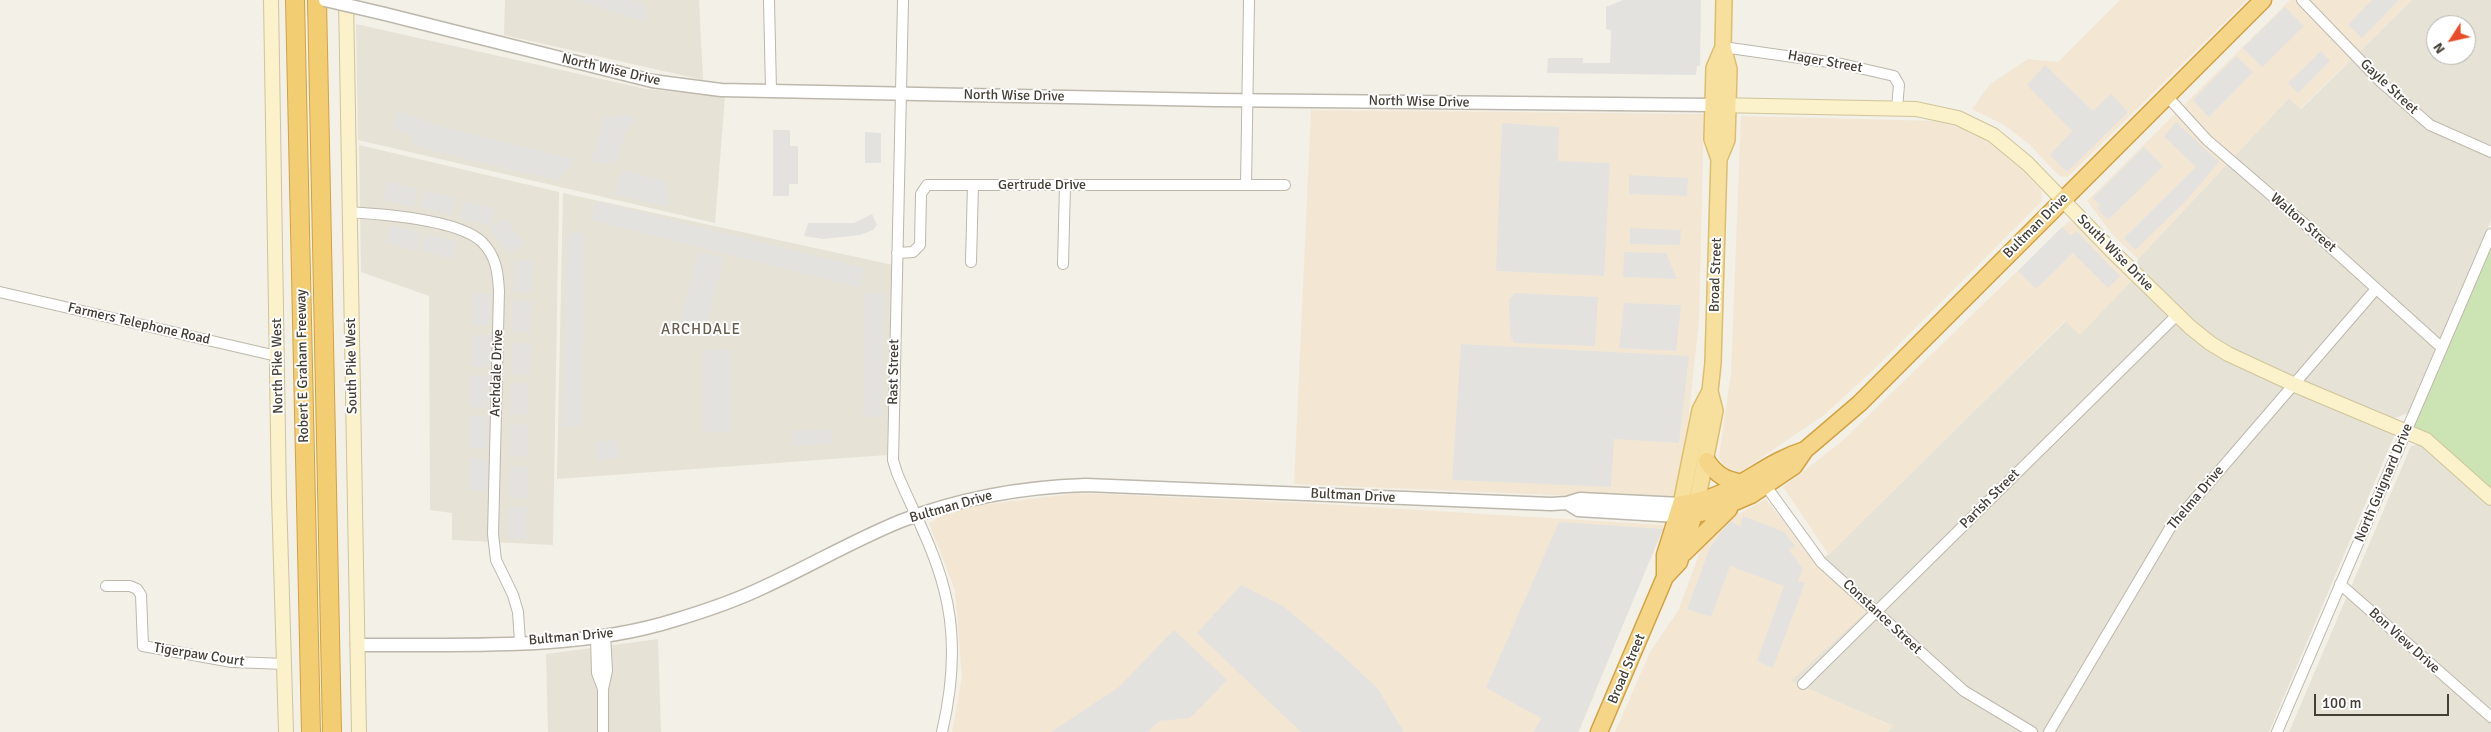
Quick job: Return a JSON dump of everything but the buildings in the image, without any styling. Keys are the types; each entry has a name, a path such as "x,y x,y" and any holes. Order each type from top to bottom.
{"highway":[{"name":"Robert E Graham Freeway","path":"295,0 311,732"},
{"name":"Robert E Graham Freeway","path":"317,0 332,732"},
{"name":"Bultman Drive","path":"1679,510 1734,504 1787,456 1805,450 1860,403 2264,0"},
{"path":"1707,461 1724,479 1744,483"},
{"name":"Bultman Drive","path":"1695,509 1744,483 1762,480"},
{"path":"1681,556 1734,504"},
{"name":"Broad Street","path":"1599,732 1665,578 1679,562 1695,509"},
{"name":"Broad Street","path":"1665,578 1665,555 1679,510"}],"main road":[{"name":"North Pike West","path":"271,0 286,732"},
{"name":"South Pike West","path":"346,0 348,212 360,732"},
{"name":"Broad Street","path":"1695,509 1707,461 1715,412 1710,390 1714,344 1719,159 1727,140 1714,68 1723,47 1724,0"},
{"name":"South Wise Drive","path":"1720,105 1898,108 1939,112 1983,129 2014,152 2178,315 2210,343 2228,354 2295,385 2426,440 2491,498"},
{"name":"Broad Street","path":"1679,510 1700,410 1710,390"}],"street":[{"name":"North Wise Drive","path":"325,0 652,81 721,90 1248,100 1720,105"},
{"path":"769,0 771,90"},
{"name":"Rast Street","path":"903,0 893,460 935,562 948,605 953,668 942,732"},
{"path":"1246,185 1249,0"},
{"name":"Gayle Street","path":"2302,0 2382,82 2430,125 2491,152"},
{"name":"Hager Street","path":"1723,47 1842,64 1894,76 1899,85 1898,108"},
{"name":"Walton Street","path":"2166,96 2207,140 2442,348"},
{"name":"Gertrude Drive","path":"897,253 913,252 920,245 921,194 924,188 933,184 1065,186 1285,185"},
{"path":"971,262 973,185"},
{"path":"1063,264 1065,186"},
{"name":"Archdale Drive","path":"348,212 390,214 460,231 481,242 496,263 499,291 493,534 496,560 513,595 518,612 520,642"},
{"name":"North Guignard Drive","path":"2277,732 2491,234"},
{"name":"Thelma Drive","path":"2049,732 2170,528 2376,289"},
{"name":"Farmers Telephone Road","path":"0,292 268,354 278,354"},
{"name":"Parish Street","path":"1803,684 2178,315"},
{"name":"Constance Street","path":"1762,480 1816,556 1964,692 2032,732"},
{"name":"Bultman Drive","path":"357,645 520,642 600,636 672,621 735,600 874,533 915,516 954,504 1016,490 1086,484 1567,504 1578,510 1679,510"},
{"name":"Bon View Drive","path":"2340,584 2491,717"},
{"name":"Tigerpaw Court","path":"106,586 130,586 137,589 141,595 143,646 232,662 285,664"},
{"path":"600,636 607,671 602,688 603,732"}],"shaded area":[{"path":"505,0 699,0 703,80 504,35"},
{"path":"576,0 633,0 644,4 647,15 645,22"},
{"path":"1623,0 1701,0 1700,66 1697,66 1696,75 1547,73 1548,58 1583,58 1583,63 1610,63 1611,30 1606,29 1606,7"},
{"path":"2120,0 2247,0 2068,177 2059,176 2029,144 2004,125 1972,109 1990,84 2028,59 2058,62"},
{"path":"2290,0 2412,0 2300,109 2289,98 2138,259 2112,234 2087,201"},
{"path":"2372,0 2399,0 2362,38 2348,25"},
{"path":"2412,0 2491,0 2491,221 2409,413 2374,425 2395,434 2269,732 1888,732 1893,726 1790,681 1867,610 1817,565 2066,321 2080,334 2135,277 2138,259 2289,98 2301,109"},
{"path":"2285,7 2304,26 2262,67 2243,48"},
{"path":"356,24 646,89 725,97 715,223 358,140"},
{"path":"2321,51 2330,61 2298,93 2288,83"},
{"path":"2236,56 2253,72 2209,117 2193,100"},
{"path":"2045,65 2093,111 2111,94 2128,112 2067,172 2050,155 2072,131 2027,85"},
{"path":"1311,110 1704,114 1699,321 1686,441 1672,500 1294,484"},
{"path":"398,111 443,127 574,159 573,165 562,175 560,181 429,150 411,144 414,137 392,128"},
{"path":"605,114 610,117 629,114 635,119 625,132 618,161 611,160 610,165 591,161"},
{"path":"1741,116 1938,121 1971,131 2007,153 2041,190 2042,201 1870,373 1824,415 1739,473 1723,466 1719,457 1731,373"},
{"path":"2176,122 2219,162 2184,203 2135,250 2124,238 2196,167 2164,136"},
{"path":"1502,123 1559,127 1558,161 1610,163 1604,276 1496,271"},
{"path":"773,130 790,130 790,146 798,146 798,184 789,184 789,196 773,196"},
{"path":"865,132 881,133 881,163 865,163"},
{"path":"359,145 559,192 553,545 452,540 452,513 430,510 429,296 361,272"},
{"path":"2144,147 2163,166 2108,220 2097,208 2100,205 2093,198"},
{"path":"623,170 666,181 665,188 670,200 668,207 613,194"},
{"path":"1629,175 1688,178 1687,196 1629,194"},
{"path":"387,181 418,189 413,207 383,199"},
{"path":"425,190 456,198 452,215 421,207"},
{"path":"563,193 893,265 887,455 557,479"},
{"path":"464,201 495,209 491,226 460,218"},
{"path":"596,201 865,268 860,288 591,220"},
{"path":"872,214 877,225 873,230 860,235 823,239 804,236 808,223 854,223"},
{"path":"504,218 524,243 510,254 490,229"},
{"path":"2069,221 2078,222 2135,277 2080,335 2065,321 1829,555 1783,487 1841,442"},
{"path":"390,225 421,233 417,251 386,243"},
{"path":"2062,227 2071,236 2076,231 2120,276 2108,288 2073,253 2036,289 2018,271"},
{"path":"1630,228 1681,230 1680,245 1630,244"},
{"path":"567,233 585,233 581,427 562,427"},
{"path":"426,234 457,242 452,259 421,251"},
{"path":"699,252 724,258 704,335 678,328"},
{"path":"1624,252 1666,253 1677,279 1623,277"},
{"path":"515,260 533,260 532,292 514,292"},
{"path":"473,293 491,294 490,326 472,325"},
{"path":"865,293 884,294 882,417 863,417"},
{"path":"1515,293 1598,297 1595,346 1514,343 1510,335 1509,300"},
{"path":"513,300 531,301 530,333 512,332"},
{"path":"1624,303 1681,305 1676,351 1619,348"},
{"path":"472,335 490,335 489,367 471,367"},
{"path":"512,343 531,343 530,375 512,375"},
{"path":"1461,344 1689,356 1679,443 1614,439 1611,487 1452,480"},
{"path":"703,350 731,350 731,432 702,432"},
{"path":"471,375 489,376 488,408 470,407"},
{"path":"511,383 529,383 529,415 510,415"},
{"path":"470,416 488,417 487,449 469,448"},
{"path":"510,424 528,425 527,457 509,456"},
{"path":"831,430 831,444 792,446 791,431"},
{"path":"617,440 618,458 596,460 594,442"},
{"path":"2423,444 2491,505 2491,732 2289,732 2411,446"},
{"path":"470,458 488,459 487,491 469,490"},
{"path":"510,466 528,467 527,498 509,498"},
{"path":"1079,493 1306,503 1664,525 1579,732 952,732 962,677 955,590 929,523 956,508"},
{"path":"1766,499 1817,564 1868,610 1791,681 1893,726 1888,732 1615,732 1651,650 1678,611 1702,546 1720,524"},
{"path":"509,507 527,507 526,539 508,538"},
{"path":"1743,516 1784,532 1795,546 1789,550 1803,569 1798,581 1805,583 1773,668 1757,661 1784,586 1730,566 1711,617 1687,609 1710,548 1730,520 1740,527"},
{"path":"1559,522 1663,529 1578,732 1534,732 1541,718 1486,688"},
{"path":"1241,585 1283,606 1342,655 1378,689 1404,732 1301,732 1197,633"},
{"path":"1174,630 1227,680 1190,718 1159,721 1148,732 1051,732 1119,687"},
{"path":"658,639 661,732 548,732 546,654"}],"green space":[{"path":"2491,234 2491,498 2406,431"}],"district":[{"name":"ARCHDALE","path":"701,330"}]}
